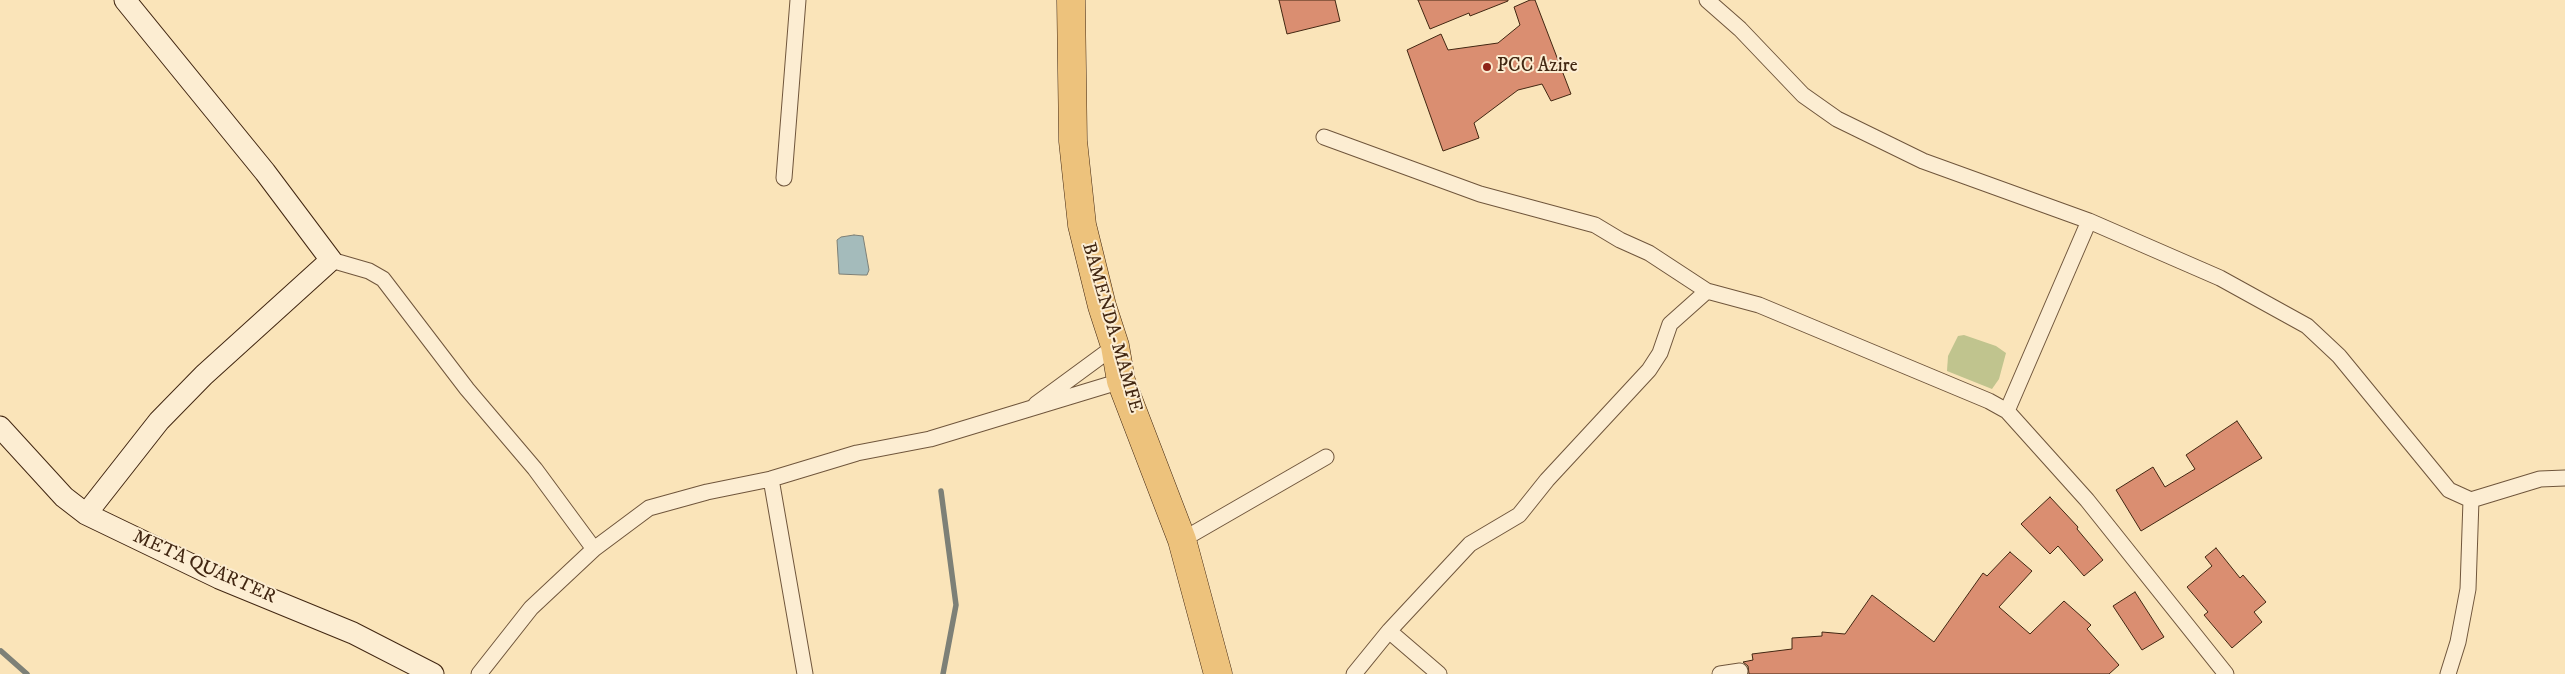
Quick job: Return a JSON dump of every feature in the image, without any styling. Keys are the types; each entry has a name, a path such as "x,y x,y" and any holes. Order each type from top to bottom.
{"highway":[{"name":"BAMENDA-MAMFE","path":"1071,0 1073,141 1082,226 1102,306 1115,346 1121,381 1182,540 1218,674"}],"street":[{"path":"125,0 266,172 331,260 369,271 383,279 467,389 535,469 594,549"},
{"path":"784,178 798,0"},
{"path":"1707,0 1740,29 1803,95 1837,119 1923,161 2089,221 2220,278 2307,326 2339,356 2449,490 2471,500 2540,479 2565,478"},
{"path":"1324,137 1480,194 1595,225 1620,240 1649,253 1707,291 1758,305 1989,401 2007,411 2087,500 2226,674"},
{"path":"2007,411 2089,221"},
{"path":"86,514 159,421 204,375 331,260"},
{"path":"1354,674 1389,631 1470,544 1519,515 1547,480 1649,370 1660,353 1670,324 1707,291"},
{"path":"1024,412 1115,346"},
{"path":"478,674 531,608 594,549 649,508 707,492 771,479 857,453 930,439 1121,381"},
{"name":"META QUARTER","path":"0,427 58,491 86,514 219,578 353,633 433,674"},
{"path":"1182,540 1326,457"},
{"path":"771,479 804,674"},
{"path":"2448,674 2458,642 2468,589 2471,500"},
{"path":"1389,631 1439,674"},
{"path":"1720,674 1740,670"}],"green space":[{"path":"1964,335 1996,346 2006,353 1999,379 1992,389 1947,371 1948,356 1958,336"}],"water":[{"path":"863,236 869,270 867,275 839,274 837,240 841,237"}],"building":[{"path":"1279,0 1335,0 1340,21 1287,34"},
{"path":"1418,0 1508,1 1470,16 1469,13 1430,29"},
{"name":"PCC Azire","path":"1530,0 1535,0 1571,94 1551,101 1542,84 1518,90 1474,123 1479,138 1443,151 1407,50 1441,34 1448,50 1498,43 1520,25 1514,7"},
{"path":"2237,421 2262,458 2141,531 2116,490 2153,467 2165,487 2195,469 2186,455"},
{"path":"2050,497 2078,527 2077,529 2103,560 2084,576 2058,546 2050,554 2021,524"},
{"path":"2216,548 2240,578 2243,575 2266,602 2254,612 2262,622 2232,648 2204,615 2208,612 2187,587 2212,566 2205,557"},
{"path":"2010,552 2032,571 1999,607 2030,634 2064,601 2091,625 2087,629 2119,665 2109,674 1749,674 1748,666 1743,662 1753,660 1752,654 1792,649 1792,638 1822,636 1822,632 1845,634 1872,595 1934,642 1983,573 1987,576"},
{"path":"2135,592 2164,637 2142,650 2113,606"}],"waterway":[{"path":"941,491 956,605 943,674"},
{"path":"1,651 27,674"}],"place":[{"name":"PCC Azire","path":"1487,67"}]}
